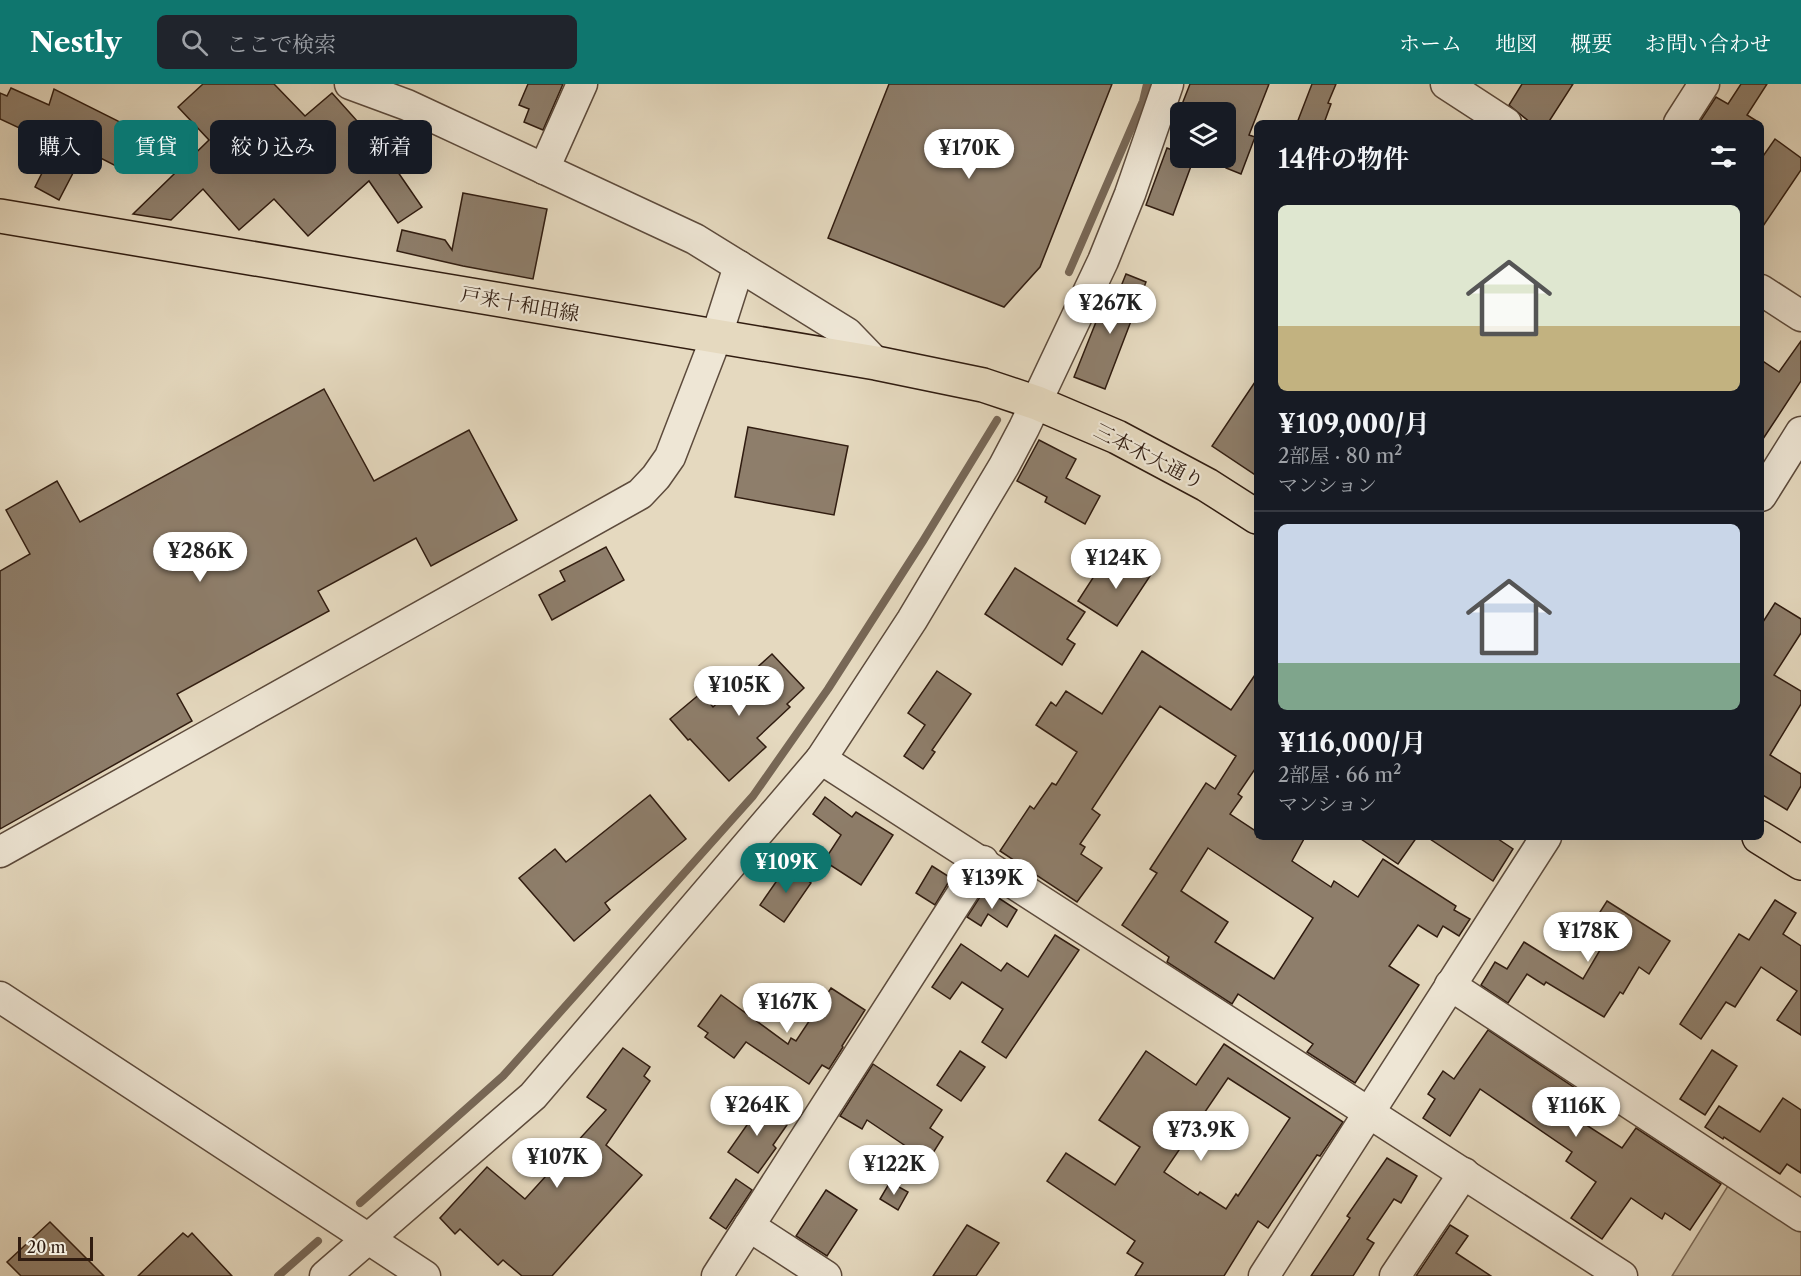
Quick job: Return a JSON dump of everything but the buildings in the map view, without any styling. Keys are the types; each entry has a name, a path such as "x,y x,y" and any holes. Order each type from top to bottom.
{"main road":[{"name":"戸来十和田線","path":"0,216 716,338 876,363 983,385 1037,403"},
{"name":"三本木大通り","path":"1037,403 1117,437 1208,485 1254,515"},
{"path":"1764,840 1801,863"}],"street":[{"path":"350,84 407,105 695,239 847,333 876,363"},
{"path":"544,169 582,84"},
{"path":"325,1276 533,1096 821,759 923,601 1004,466 1037,403 1103,261 1130,194 1168,84"},
{"path":"1446,84 1501,120"},
{"path":"1681,120 1704,84"},
{"path":"0,852 640,494 657,477 670,457 716,338 739,266"},
{"path":"1764,292 1801,316"},
{"path":"1764,491 1801,432"},
{"path":"821,759 1622,1276"},
{"path":"1264,1276 1544,840"},
{"path":"717,1276 982,861"},
{"path":"1450,985 1801,1216"},
{"path":"0,997 424,1276"},
{"path":"1395,1276 1464,1173"},
{"path":"749,1226 826,1276"}],"shaded area":[{"path":"1731,1181 1801,1229 1801,1276 1672,1276"}],"waterway":[{"path":"1069,272 1143,101 1147,84"},
{"path":"360,1203 503,1076 753,796 828,689 997,420"},
{"path":"278,1276 318,1241"}]}
